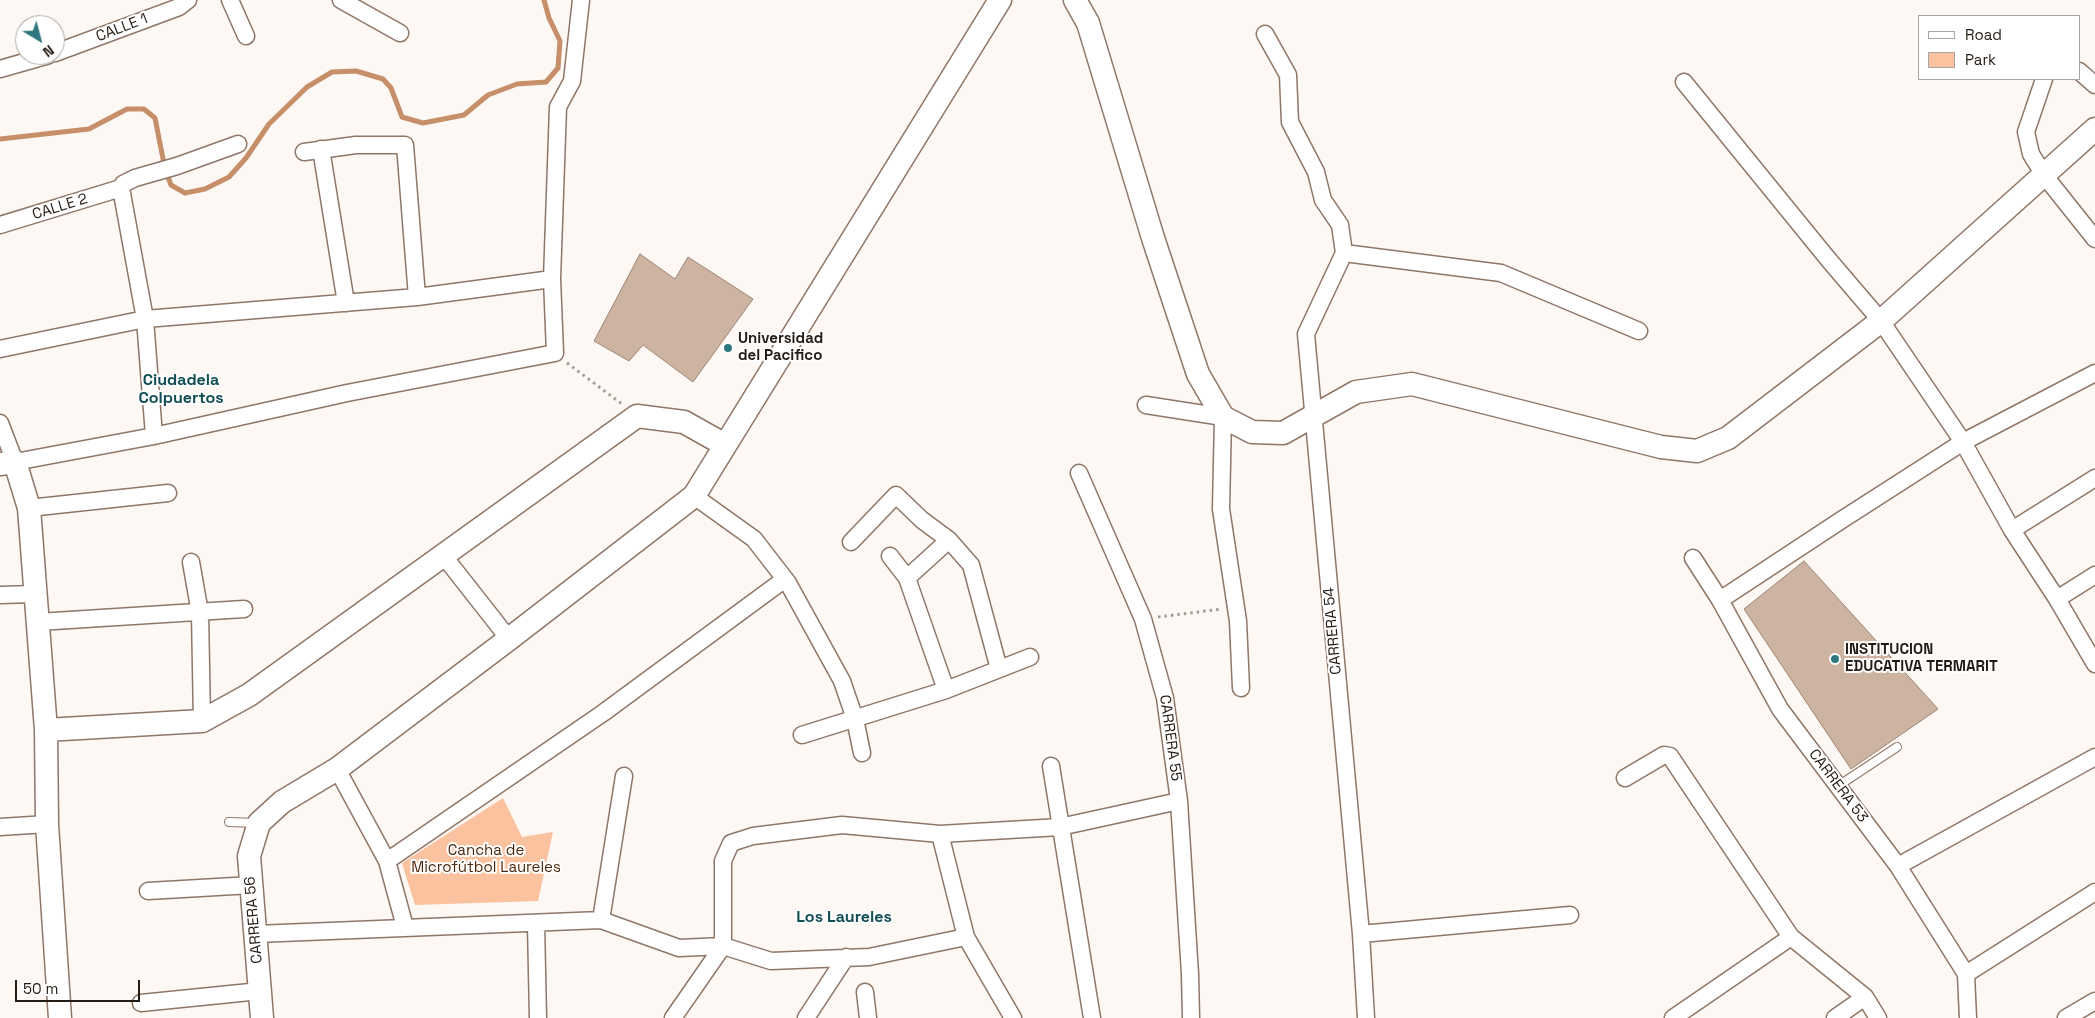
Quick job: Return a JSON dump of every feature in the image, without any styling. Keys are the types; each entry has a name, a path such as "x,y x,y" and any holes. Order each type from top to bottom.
{"main road":[{"path":"259,823 282,802 337,769 694,496 1000,0"},
{"path":"1075,0 1088,23 1153,238 1198,374 1223,417 1252,432 1283,433 1356,392 1412,384 1661,447 1697,451 1728,438 1881,321 2095,129"},
{"path":"46,730 202,721 249,695 637,416 684,422 725,445"},
{"path":"7,463 29,508 34,594 38,622 46,730 47,824 60,1018"},
{"name":"CARRERA 56","path":"259,823 249,856 262,1018"}],"street":[{"name":"CALLE 1","path":"65,49 179,7 188,0"},
{"path":"230,0 246,36"},
{"path":"341,0 400,33"},
{"path":"0,424 7,463 154,436 347,393 555,353 552,279 558,107 572,81 581,0"},
{"path":"1266,34 1288,75 1290,122 1316,172 1323,200 1340,226 1344,253 1502,273 1639,331"},
{"path":"0,69 15,65"},
{"path":"2080,72 2095,85"},
{"path":"2044,80 2026,132 2031,154 2044,175 2095,239"},
{"path":"1684,82 1881,321 1963,442 2012,530 2057,599 2095,664"},
{"name":"CALLE 2","path":"0,225 121,188 123,184 151,173 177,166 238,144"},
{"path":"304,152 356,145 405,144 417,297"},
{"path":"321,149 346,303"},
{"path":"121,188 145,319 154,436"},
{"name":"CARRERA 54","path":"1344,253 1306,334 1361,934 1366,1018"},
{"path":"0,349 145,319 417,297 552,279"},
{"path":"1720,600 1843,518 1963,442 2095,372"},
{"path":"1146,405 1223,417 1221,509 1236,607 1241,688"},
{"name":"CARRERA 55","path":"1079,473 1143,619 1165,698 1179,801 1191,1018"},
{"path":"2012,530 2095,478"},
{"path":"29,508 168,493"},
{"path":"851,542 896,495 922,520 949,540 971,565 999,669"},
{"path":"694,496 754,539 785,579 842,681 855,718 862,753"},
{"path":"908,578 949,540"},
{"path":"444,555 509,639"},
{"path":"890,556 908,578 946,690"},
{"name":"CARRERA 53","path":"1692,558 1720,600 1780,709 1898,866 1966,974 1968,1018"},
{"path":"191,562 200,613 202,721"},
{"path":"2057,599 2095,575"},
{"path":"386,861 603,713 785,579"},
{"path":"0,595 34,594"},
{"path":"38,622 244,609"},
{"path":"802,735 946,690 1030,657"},
{"path":"1625,778 1664,755 1670,756 1791,937 1865,997 1878,1018"},
{"path":"1898,866 2095,758"},
{"path":"1052,766 1060,827 1092,1018"},
{"path":"337,769 386,861 405,927"},
{"path":"602,920 624,776"},
{"path":"672,1018 723,946 723,861 731,843 753,836 842,825 940,834 1060,827 1179,801"},
{"path":"0,827 47,824"},
{"path":"940,834 966,937 1013,1018"},
{"path":"148,891 252,885"},
{"path":"1966,974 2095,892"},
{"path":"1361,934 1570,915"},
{"path":"256,934 602,920 679,948 723,946 771,961 869,957 966,937"},
{"path":"536,924 538,1018"},
{"path":"1673,1018 1791,937"},
{"path":"806,1018 846,957"},
{"path":"140,1003 260,991"},
{"path":"865,992 868,1018"},
{"path":"1835,1018 1865,997"},
{"path":"2066,1018 2095,1001"}],"lane":[{"path":"1838,786 1896,747"},
{"path":"229,822 259,823"}],"path":[{"path":"555,353 637,416"},
{"path":"1143,619 1236,607"}],"green space":[{"name":"Cancha de Microfútbol Laureles","path":"503,798 522,837 553,832 538,901 415,905 402,863"}],"building":[{"path":"640,254 675,279 688,257 753,299 693,382 643,345 629,361 594,341"},
{"name":"INSTITUCION EDUCATIVA TERMARIT","path":"1804,561 1938,709 1851,769 1744,609"}],"waterway":[{"path":"0,139 89,129 127,109 144,109 155,118 165,169 171,185 185,193 205,189 229,177 246,158 269,124 307,87 332,72 356,71 383,79 391,88 402,117 423,123 464,115 488,95 517,84 546,82 558,68 560,41 549,18 544,0"}],"place":[{"name":"Universidad del Pacifico","path":"728,348"},
{"name":"INSTITUCION EDUCATIVA TERMARIT","path":"1835,659"}],"district":[{"name":"Ciudadela Colpuertos","path":"181,390"},
{"name":"Los Laureles","path":"844,918"}]}
